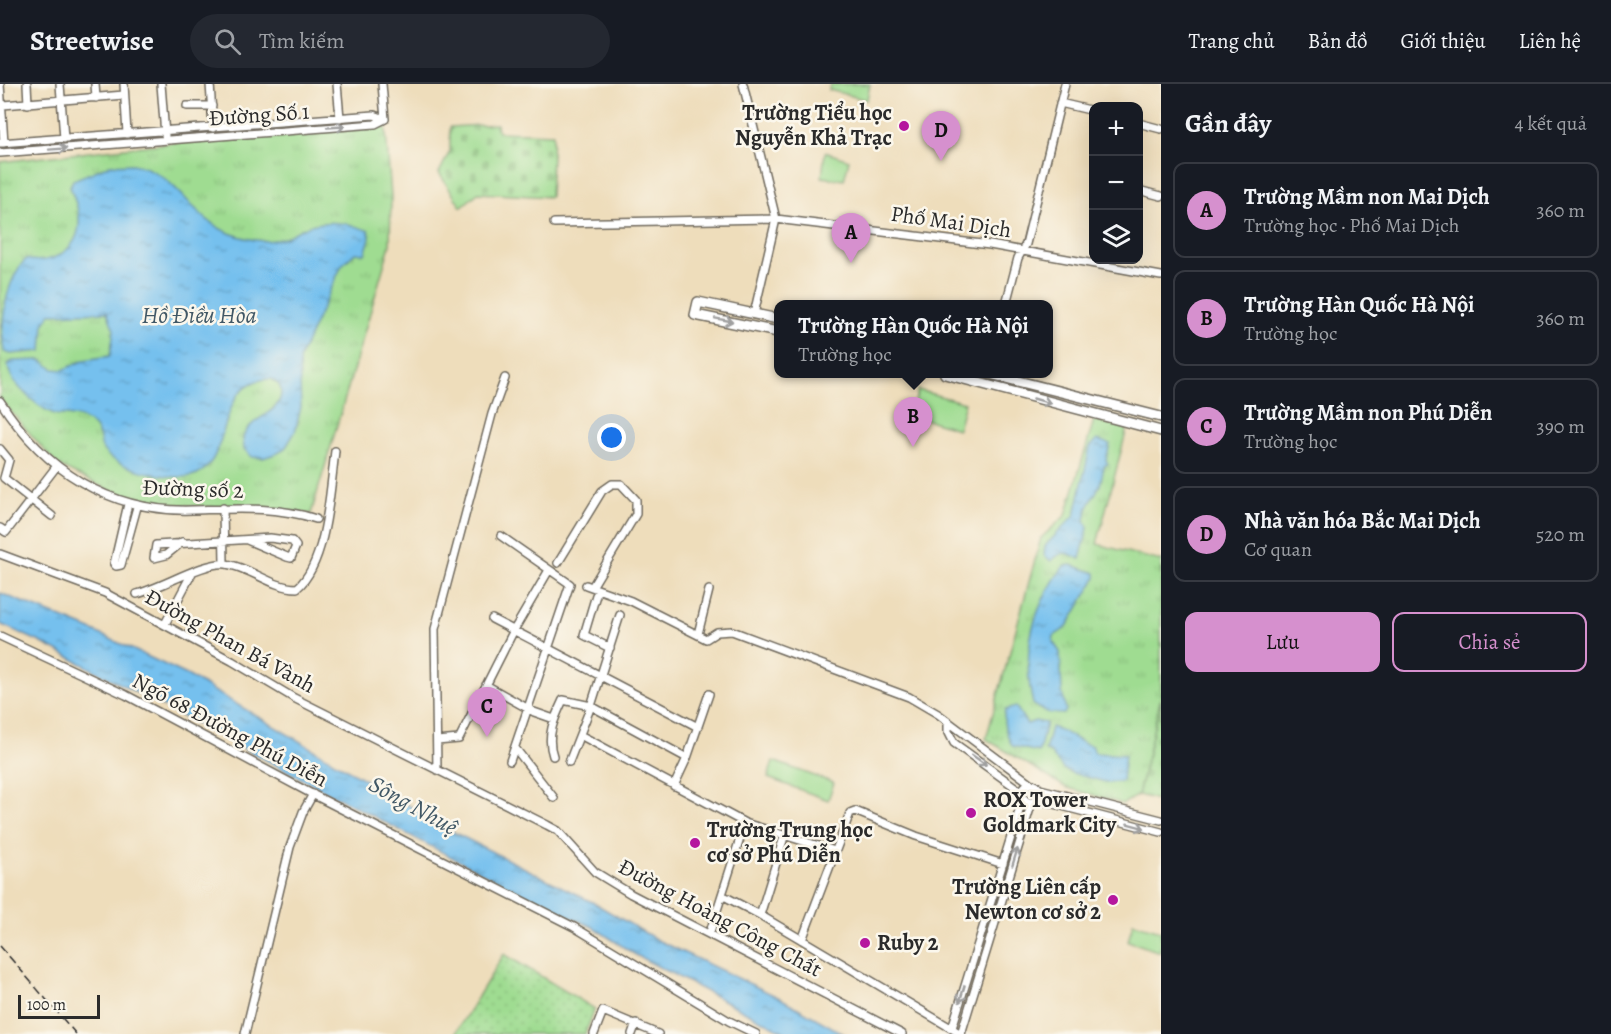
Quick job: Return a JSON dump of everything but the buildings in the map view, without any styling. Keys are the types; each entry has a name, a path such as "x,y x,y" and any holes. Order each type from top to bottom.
{"main road":[{"path":"774,318 698,302 695,315 774,331"},
{"path":"752,326 754,314"},
{"path":"960,378 1161,431"},
{"path":"1004,378 1161,417"}],"street":[{"path":"0,84 3,105 2,143"},
{"path":"27,84 28,104"},
{"path":"60,84 64,139"},
{"path":"95,84 96,98"},
{"path":"124,84 127,134"},
{"path":"161,84 165,140"},
{"path":"210,84 213,128"},
{"path":"337,84 340,118"},
{"path":"382,84 385,119"},
{"path":"743,84 776,219 754,314"},
{"path":"1007,300 1018,258 1023,250 1065,84"},
{"path":"3,105 124,95"},
{"path":"1060,104 1089,110"},
{"path":"187,106 212,106"},
{"name":"Đường Số 1","path":"2,143 374,115 385,119"},
{"name":"Đường Số 1","path":"0,153 375,124 385,119"},
{"path":"1143,124 1161,129"},
{"path":"1143,191 1161,196"},
{"name":"Phố Mai Dịch","path":"554,223 776,219 1023,250 1161,276"},
{"path":"438,770 435,629 492,414 505,378"},
{"path":"982,384 986,378"},
{"name":"Đường số 2","path":"0,401 25,436 56,467 71,477 128,504 137,507 192,510 223,508 290,511 316,519"},
{"path":"0,449 9,460 2,478 52,516"},
{"path":"137,594 167,585 209,565 224,563 252,572 287,588 297,588 307,580 316,560 335,452"},
{"path":"3,530 56,467"},
{"path":"558,563 602,491 612,483 621,484 636,500 636,514 589,586 631,601 698,634 710,638 717,632 732,631 909,697 948,722 1040,789 1161,820"},
{"path":"128,504 114,564 116,566 121,566 137,507"},
{"path":"223,508 224,563"},
{"path":"501,536 570,584 510,761"},
{"path":"182,542 270,538 292,541 296,546 296,552 291,558 247,540"},
{"name":"Đường Phan Bá Vành","path":"0,554 85,584 165,624 294,698 438,770"},
{"path":"437,741 459,739 514,630 549,570"},
{"path":"165,624 192,573"},
{"path":"698,634 709,590"},
{"path":"596,595 584,635 610,648"},
{"path":"569,762 591,706 620,615"},
{"path":"492,619 696,726"},
{"name":"Ngõ 68 Đường Phú Diễn","path":"0,636 126,695 312,795 574,927 729,1021 756,1034"},
{"path":"486,685 554,719"},
{"path":"674,786 687,758 696,726 709,694"},
{"path":"553,756 548,742 554,719 563,700 591,706 687,758"},
{"path":"948,722 948,731 954,743 1022,795 1036,801 1161,832"},
{"path":"580,735 745,824 835,851"},
{"path":"515,748 554,798"},
{"name":"Đường Hoàng Công Chất","path":"438,770 558,831 595,872 631,894 902,1034"},
{"path":"952,1028 1022,795 1030,783"},
{"path":"722,896 760,915 961,1034 1040,789"},
{"path":"244,1034 290,846 312,795"},
{"path":"802,940 850,813 855,811 916,836 1002,864"},
{"path":"710,933 745,824"},
{"path":"760,915 784,837"},
{"path":"972,964 982,967"},
{"path":"594,1034 603,1011 658,1034"},
{"path":"632,1034 636,1023"}],"green space":[{"path":"830,84 870,84 867,100 829,90"},
{"path":"385,119 391,196 390,245 311,514 167,504 136,499 110,490 58,466 0,399 0,162"},
{"path":"497,124 498,132 553,134 550,197 478,193 461,207 439,173 450,151 450,127"},
{"path":"825,152 849,160 844,180 822,177"},
{"path":"918,390 965,403 958,429 911,415"},
{"path":"1094,420 1127,428 1097,544 1161,561 1161,697 1138,795 1123,804 1065,787 986,739 1041,538 1066,515"},
{"path":"1161,697 1161,801 1138,795"},
{"path":"773,761 834,783 828,800 768,778"},
{"path":"1133,923 1161,931 1160,952 1128,941"},
{"path":"504,954 595,1009 585,1034 455,1034"}],"water":[{"name":"Hồ Điều Hòa","path":"132,164 147,168 160,176 205,218 218,227 239,236 273,240 286,237 311,225 329,222 369,231 370,238 365,254 355,253 342,265 299,359 301,407 295,432 286,447 278,453 263,458 252,457 244,449 243,438 253,424 278,403 281,396 280,386 272,379 253,383 240,392 231,407 214,457 205,469 191,476 182,477 157,475 117,462 102,448 99,435 93,425 78,417 54,414 45,410 13,380 8,364 13,361 41,360 54,369 63,370 84,360 110,356 114,330 107,312 50,314 44,324 42,351 11,354 4,352 4,316 13,279 26,259 46,260 55,257 70,246 75,238 79,218 70,186 73,180 110,165"},
{"path":"1097,440 1110,444 1106,460 1108,464 1104,466 1100,485 1087,509 1085,520 1088,528 1080,559 1066,553 1051,561 1044,555 1045,546 1075,515 1090,447"},
{"path":"1071,565 1096,573 1096,578 1066,628 1054,636 1053,642 1060,652 1062,692 1066,710 1064,714 1055,714 1044,711 1033,704 1028,667 1029,649 1037,614 1044,598 1064,566"},
{"path":"0,593 91,630 187,675 457,834 594,903 659,941 780,998 844,1034 788,1034 634,954 593,927 549,908 38,641 0,624"},
{"path":"1016,707 1027,724 1035,721 1046,723 1039,752 1012,746 1005,728 1004,715 1005,710"},
{"path":"1051,727 1092,746 1095,753 1125,755 1122,781 1109,783 1063,769 1050,752 1045,751"}],"railway":[{"path":"0,946 76,1034"}],"place":[{"name":"Trường Tiểu học Nguyễn Khả Trạc","path":"904,126"},
{"name":"Nhà văn hóa Bắc Mai Dịch","path":"941,161"},
{"name":"Trường Mầm non Mai Dịch","path":"851,263"},
{"name":"Trường Hàn Quốc Hà Nội","path":"913,447"},
{"name":"Trường Mầm non Phú Diễn","path":"487,737"},
{"name":"ROX Tower Goldmark City","path":"971,813"},
{"name":"Trường Trung học cơ sở Phú Diễn","path":"695,843"},
{"name":"Trường Liên cấp Newton cơ sở 2","path":"1113,900"},
{"name":"Ruby 2","path":"865,943"}],"water label":[{"name":"Sông Nhuệ","path":"413,805"}]}
